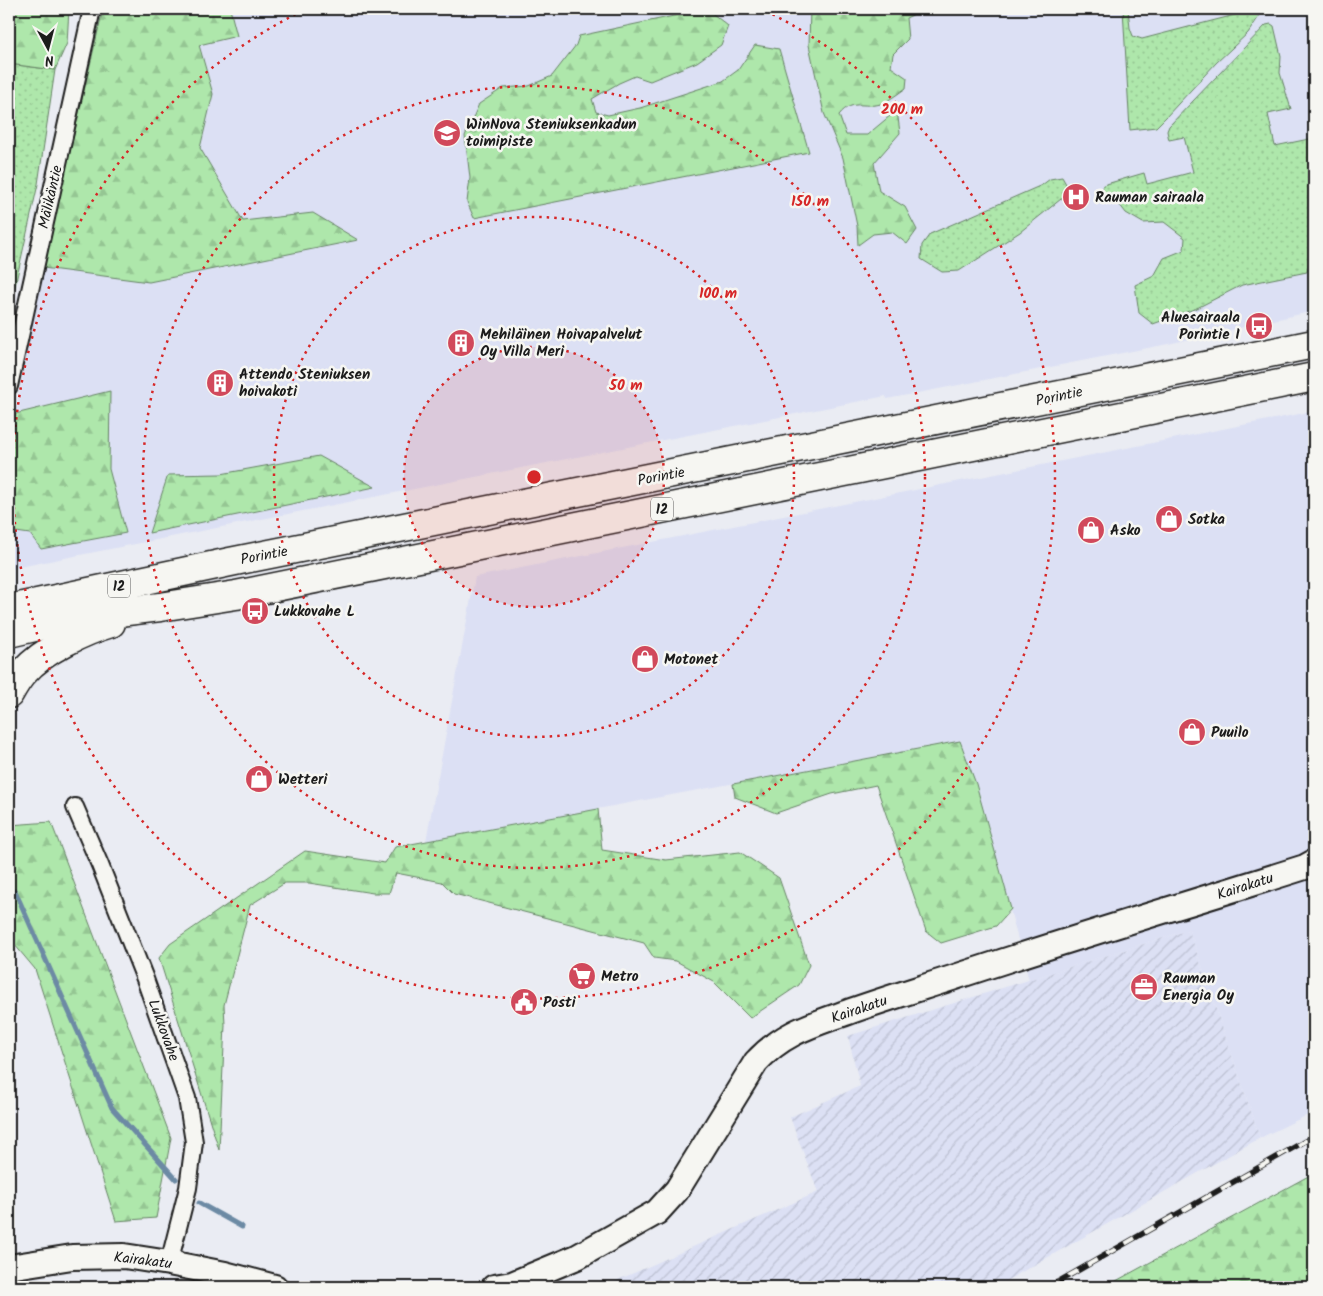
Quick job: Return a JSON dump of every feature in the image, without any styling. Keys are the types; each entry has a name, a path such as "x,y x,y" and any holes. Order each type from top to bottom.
{"highway":[{"name":"Porintie","path":"9,609 230,562 1314,344"},
{"name":"12","path":"9,633 77,617 236,595 1314,377"},
{"path":"9,694 24,672 39,658 89,630 160,607"}],"main road":[{"name":"Kairakatu","path":"494,1287 512,1284 577,1257 656,1212 677,1190 756,1062 770,1047 796,1031 894,996 1053,944 1200,900 1305,867 1314,862"},
{"name":"Kairakatu","path":"9,1267 72,1256 124,1256 225,1274 271,1287"}],"street":[{"name":"Mälikäntie","path":"9,386 92,9"},
{"name":"Lukkovahe","path":"75,807 142,970 187,1098 194,1142 188,1188 169,1263"}],"shaded area":[{"path":"93,9 1314,9 1314,311 1168,344 887,399 886,396 9,569 9,503 15,414"},
{"path":"1314,411 1314,1112 1260,1138 1189,930 1029,980 976,784 959,741 426,841 475,577"},
{"name":"Rauman Energia Oy","path":"1189,930 1260,1138 995,1287 602,1287 818,1192 790,1117 860,1086 848,1036"}],"green space":[{"path":"9,9 69,9 67,43 55,70 9,64"},
{"path":"103,9 230,9 237,36 199,45 213,94 200,148 243,221 313,213 358,240 149,282 43,268"},
{"path":"707,9 728,26 721,45 697,62 650,81 635,76 619,83 592,99 596,112 608,115 640,108 723,81 738,70 755,45 779,49 809,152 474,218 467,202 470,178 465,136 479,104 503,88 529,86 552,76 576,45 579,36"},
{"path":"810,9 936,9 923,10 906,18 908,39 893,54 891,67 907,78 906,88 883,103 877,105 855,105 844,110 839,115 846,135 867,135 897,110 900,133 874,163 879,191 905,207 917,230 907,244 892,232 873,234 858,245 857,226 843,158 824,113 809,45"},
{"path":"1123,9 1128,9 1133,36 1142,39 1264,9 1248,33 1216,63 1156,127 1130,130"},
{"path":"1271,24 1274,26 1281,56 1280,73 1291,109 1268,114 1275,146 1314,138 1314,245 1307,272 1242,285 1197,308 1153,324 1139,313 1135,285 1154,276 1164,258 1184,250 1185,238 1164,222 1143,223 1126,213 1116,200 1101,197 1103,185 1144,173 1147,184 1193,172 1184,137 1169,140 1167,131 1169,126 1266,25"},
{"path":"9,64 55,70 38,184 10,308 9,307"},
{"path":"1062,177 1066,184 1066,195 1020,232 959,271 942,272 921,259 922,245 930,234 1042,185 1050,179"},
{"path":"110,391 109,469 126,533 41,549 30,534 9,531 9,473 15,414"},
{"path":"319,456 375,487 149,533 168,475 221,474"},
{"path":"960,741 976,784 1011,909 996,926 941,943 926,931 876,785 832,794 776,813 735,797 733,784"},
{"path":"598,809 602,850 666,860 740,852 779,878 809,965 799,985 750,1018 714,982 676,961 654,958 644,943 454,894 442,882 396,873 389,893 373,893 309,883 285,883 250,905 224,1005 225,1025 219,1150 159,958 170,944 305,851 385,863 395,847"},
{"path":"51,822 171,1138 156,1218 116,1221 35,969 9,938 9,825"},
{"path":"1314,1173 1314,1287 1106,1287 1116,1281"}],"waterway":[{"path":"9,891 15,891 112,1108 176,1179"},
{"path":"199,1203 242,1227"}],"railway":[{"path":"1049,1287 1314,1136"}],"place":[{"name":"WinNova Steniuksenkadun toimipiste","path":"447,133"},
{"name":"Rauman sairaala","path":"1076,197"},
{"name":"Aluesairaala Porintie I","path":"1259,326"},
{"name":"Mehiläinen Hoivapalvelut Oy Villa Meri","path":"461,343"},
{"name":"Attendo Steniuksen hoivakoti","path":"220,383"},
{"name":"Sotka","path":"1169,519"},
{"name":"Asko","path":"1091,530"},
{"name":"Lukkovahe L","path":"255,611"},
{"name":"Motonet","path":"645,659"},
{"name":"Puuilo","path":"1192,732"},
{"name":"Wetteri","path":"259,779"},
{"name":"Metro","path":"582,976"},
{"name":"Rauman Energia Oy","path":"1144,987"},
{"name":"Posti","path":"524,1002"}]}
